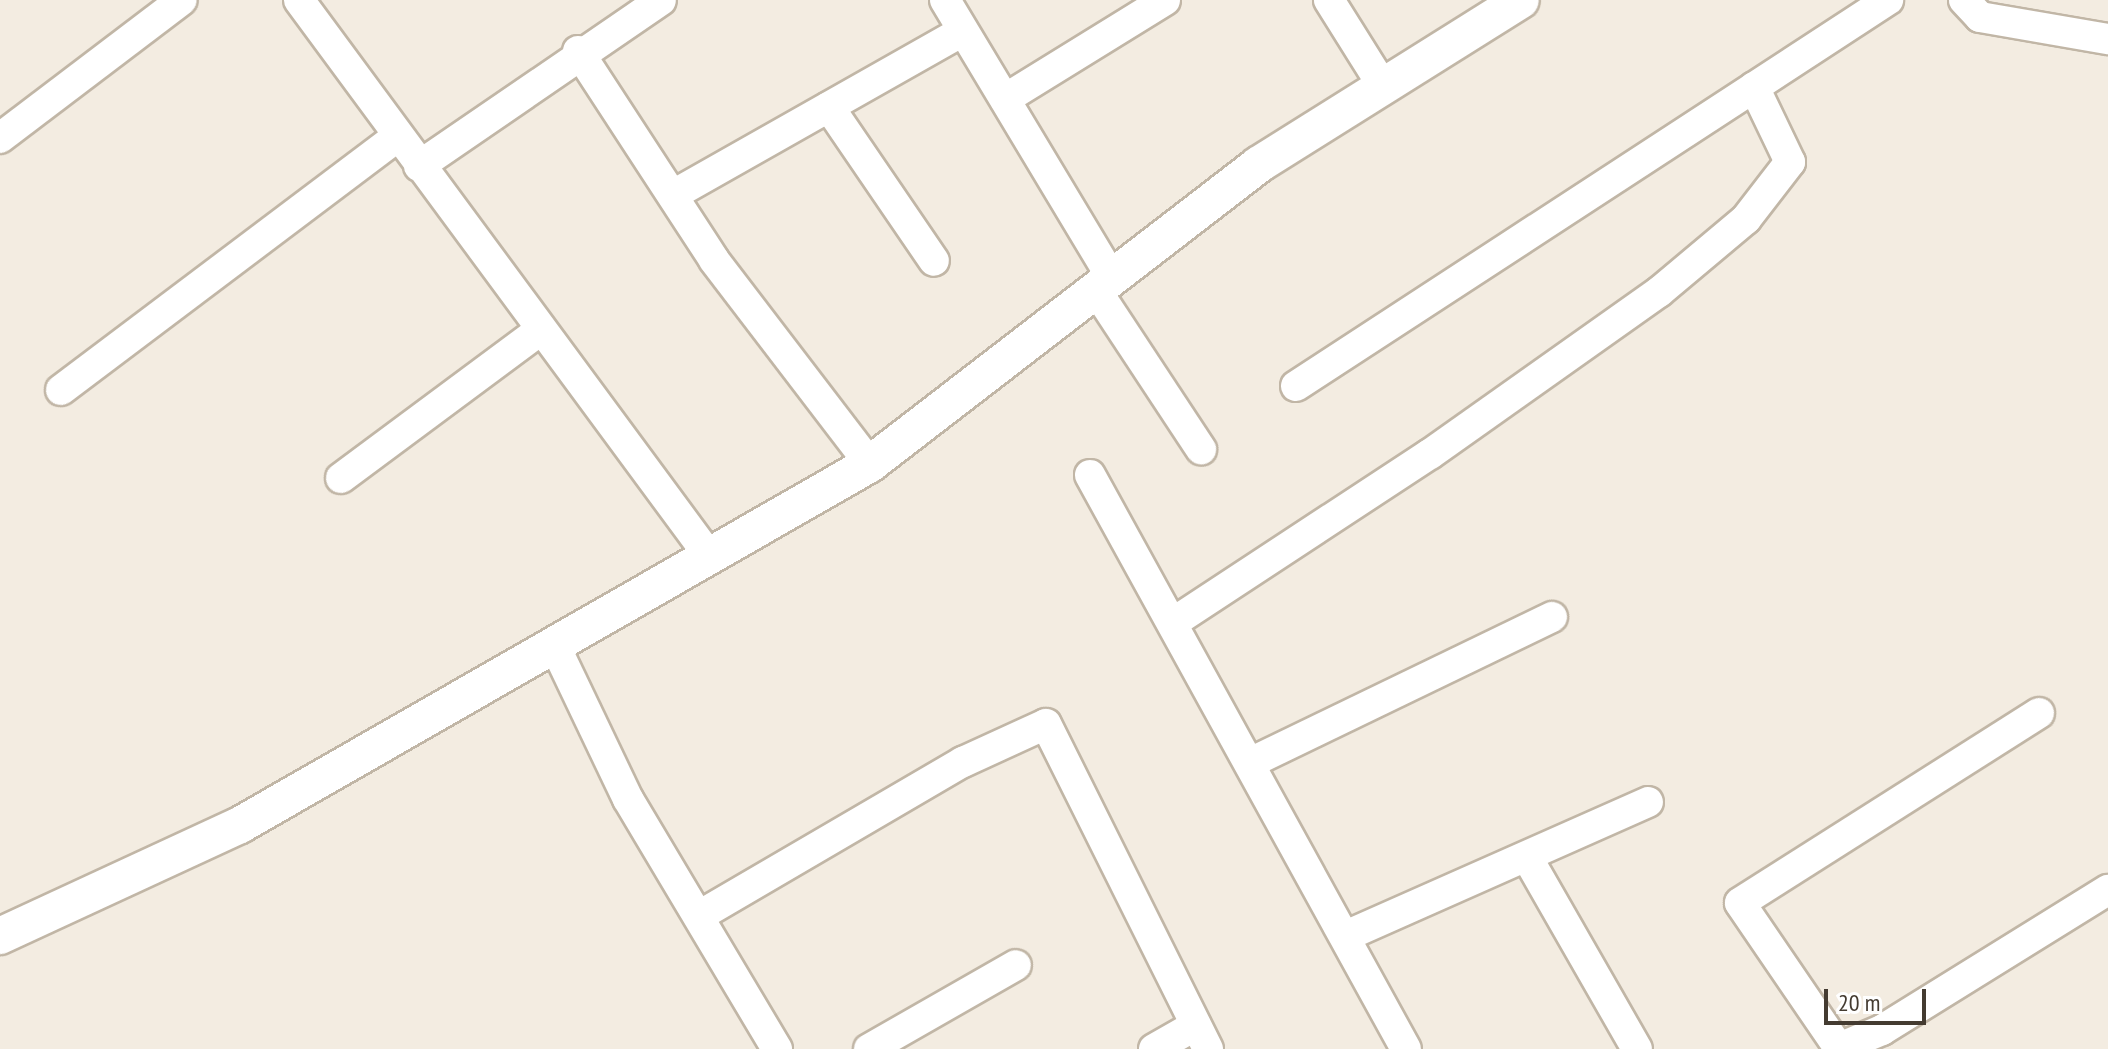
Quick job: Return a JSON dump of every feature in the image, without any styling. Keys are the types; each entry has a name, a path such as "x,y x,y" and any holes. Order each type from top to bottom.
{"street":[{"path":"0,138 182,0"},
{"path":"299,0 710,557"},
{"path":"419,166 578,51 661,0"},
{"path":"945,0 1005,99 1104,284 1201,449"},
{"path":"1005,99 1165,0"},
{"path":"1329,0 1383,86"},
{"path":"0,936 240,825 870,464 1258,165 1521,0"},
{"path":"1296,386 1888,0"},
{"path":"1964,0 1980,17 2108,39"},
{"path":"673,195 963,31"},
{"path":"578,51 673,195 870,464"},
{"path":"1174,622 1430,454 1659,292 1746,219 1790,162 1754,87"},
{"path":"829,107 934,261"},
{"path":"61,390 398,136"},
{"path":"341,478 540,330"},
{"path":"1090,475 1254,761 1406,1049"},
{"path":"1254,761 1552,617"},
{"path":"554,644 628,799 777,1049"},
{"path":"2039,713 1740,903 1840,1048 1882,1030 2108,890"},
{"path":"699,916 963,762 1046,724 1202,1037 1154,1049"},
{"path":"1348,935 1648,802"},
{"path":"1527,857 1637,1049"},
{"path":"869,1049 1016,965"}]}
